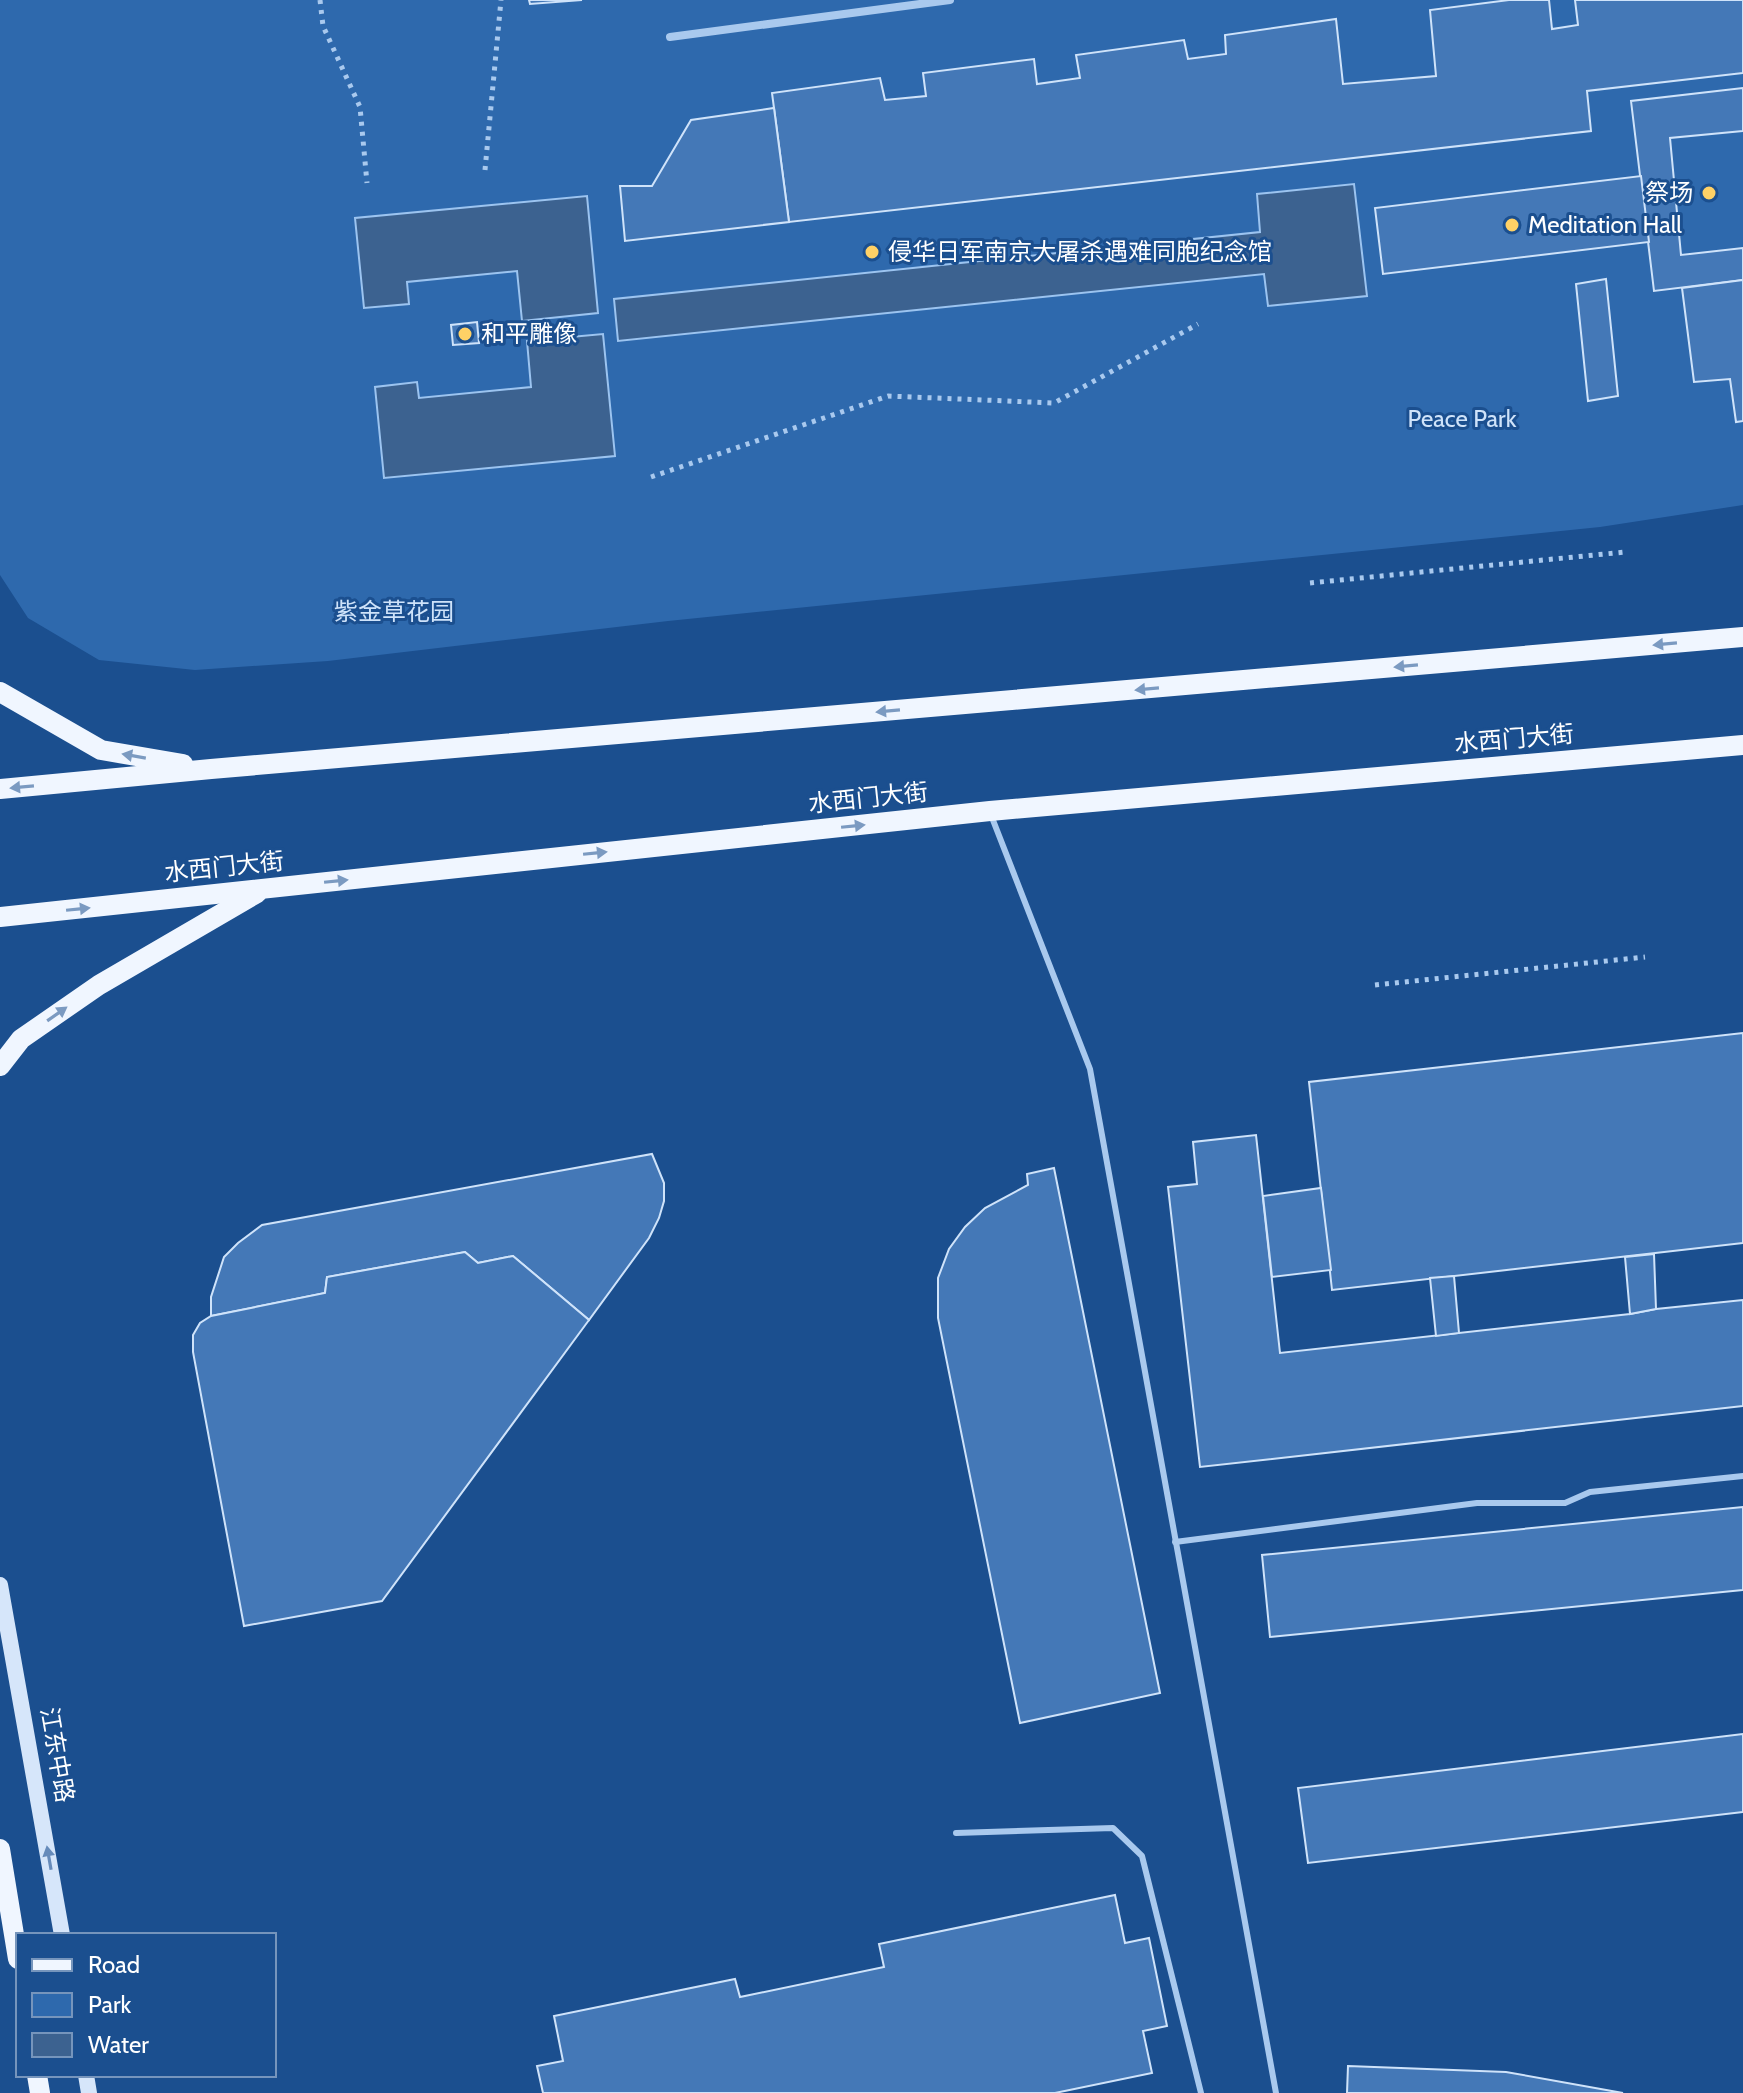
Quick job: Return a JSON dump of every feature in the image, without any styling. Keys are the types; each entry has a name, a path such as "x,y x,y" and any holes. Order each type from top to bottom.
{"main road":[{"path":"0,789 1743,637"},
{"path":"0,692 101,750 211,769"},
{"name":"水西门大街","path":"0,917 990,811 1743,745"},
{"path":"0,1066 21,1039 99,985 265,888"},
{"path":"0,1849 16,1947"}],"street":[{"path":"670,37 950,0"},
{"name":"江东中路","path":"0,1585 62,1933"}],"lane":[{"path":"990,811 1090,1069 1276,2093"},
{"path":"1175,1542 1477,1503 1565,1503 1590,1492 1743,1476"},
{"path":"956,1833 1113,1828 1142,1856 1201,2093"}],"path":[{"path":"320,0 323,26 360,107 367,183"},
{"path":"485,170 501,0"},
{"path":"651,477 888,396 1054,403 1198,324"},
{"path":"1310,583 1625,552"},
{"path":"1375,985 1645,957"}],"green space":[{"name":"侵华日军南京大屠杀遇难同胞纪念馆","path":"0,0 1743,0 1743,505 1600,527 668,621 328,661 195,670 99,660 28,618 0,575"}],"water":[{"path":"1354,184 1367,296 1268,306 1264,274 618,341 614,299 1260,232 1257,194"},
{"path":"587,196 598,313 522,321 517,271 407,282 409,304 364,308 355,218"},
{"path":"603,334 615,456 384,478 375,387 417,382 419,398 531,387 527,341"}],"building":[{"path":"529,0 582,0 530,4"},
{"path":"1509,0 1549,0 1552,29 1578,25 1575,0 1743,0 1743,73 1587,91 1591,131 789,222 772,93 880,78 885,100 926,96 923,73 1034,59 1037,84 1080,78 1076,55 1184,40 1188,59 1226,54 1225,35 1336,19 1343,84 1436,76 1430,10"},
{"path":"1743,88 1743,131 1670,138 1681,255 1743,248 1743,280 1654,291 1631,101"},
{"path":"774,108 789,222 625,241 620,186 652,186 691,120"},
{"name":"Meditation Hall","path":"1641,176 1649,242 1383,274 1375,208"},
{"path":"1606,279 1618,396 1588,401 1576,284"},
{"path":"1743,280 1743,421 1736,422 1730,379 1694,382 1682,288"},
{"name":"和平雕像","path":"477,322 479,343 453,345 451,325"},
{"path":"1743,1033 1743,1243 1332,1290 1309,1082"},
{"path":"1256,1135 1280,1353 1743,1300 1743,1406 1200,1467 1168,1187 1197,1184 1193,1142"},
{"path":"652,1154 664,1183 664,1201 659,1218 649,1238 589,1320 513,1256 478,1263 465,1252 327,1277 325,1293 211,1316 211,1297 224,1257 262,1225"},
{"path":"1054,1168 1160,1693 1020,1723 938,1318 938,1278 949,1249 965,1227 985,1208 1028,1185 1027,1174"},
{"path":"1321,1188 1331,1270 1272,1277 1263,1196"},
{"path":"465,1252 478,1263 513,1256 589,1320 382,1601 244,1626 193,1352 193,1335 200,1323 211,1316 325,1293 327,1277"},
{"path":"1654,1254 1656,1309 1630,1314 1625,1257"},
{"path":"1454,1276 1459,1333 1436,1336 1430,1278"},
{"path":"1743,1507 1743,1590 1270,1637 1262,1555"},
{"path":"1743,1734 1743,1812 1308,1863 1298,1788"},
{"path":"1115,1895 1125,1943 1149,1938 1167,2026 1143,2031 1152,2073 1055,2093 543,2093 537,2066 563,2061 554,2016 735,1979 740,1997 884,1967 879,1944"},
{"path":"1348,2066 1506,2072 1623,2093 1347,2093"}],"place":[{"name":"祭场","path":"1709,193"},
{"name":"Meditation Hall","path":"1512,225"},
{"name":"侵华日军南京大屠杀遇难同胞纪念馆","path":"872,252"},
{"name":"和平雕像","path":"465,334"}],"park label":[{"name":"Peace Park","path":"1462,419"},
{"name":"紫金草花园","path":"394,612"}]}
